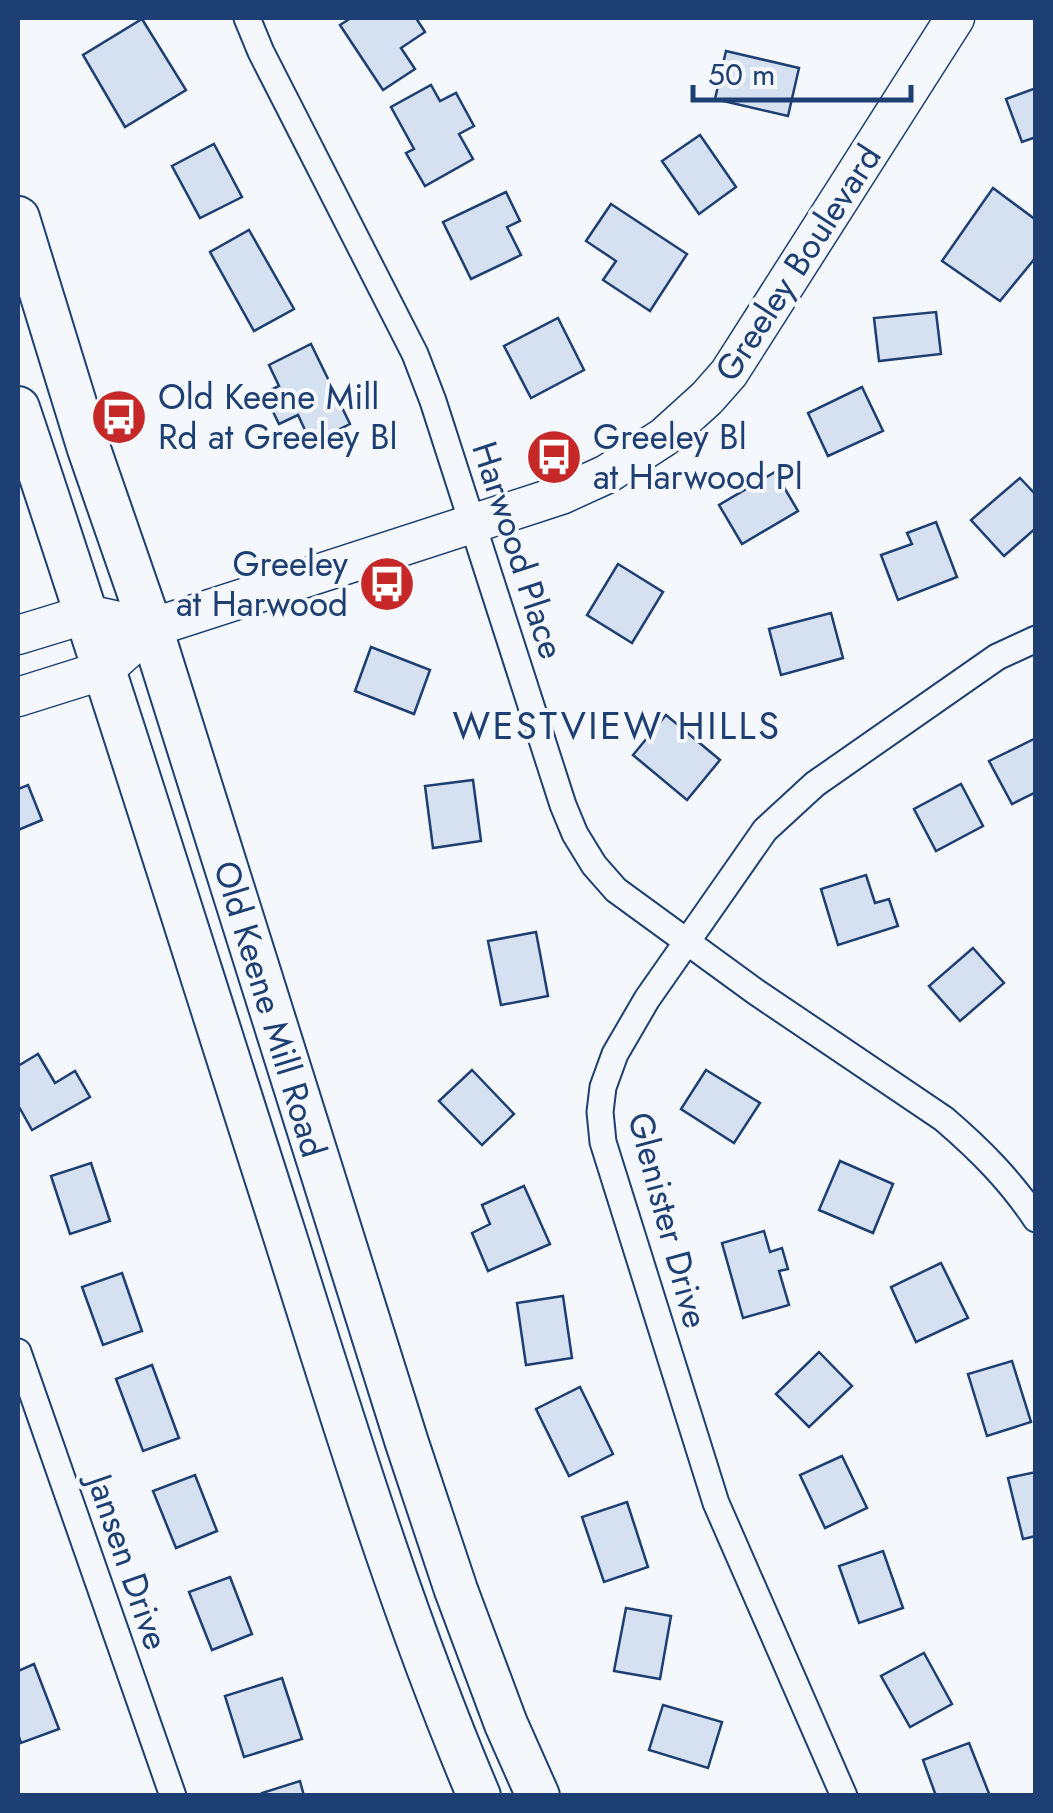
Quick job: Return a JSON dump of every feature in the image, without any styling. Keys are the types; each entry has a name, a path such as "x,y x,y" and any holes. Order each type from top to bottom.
{"main road":[{"name":"Old Keene Mill Road","path":"18,218 413,1462 506,1724 538,1796"},
{"name":"Old Keene Mill Road","path":"18,408 358,1466 410,1617 479,1796"}],"street":[{"name":"Harwood Place","path":"247,18 415,354 434,400 563,805 594,865 616,890 686,942 944,1119 996,1166 1036,1219"},
{"name":"Greeley Boulevard","path":"18,697 104,670 151,628 561,495 607,474 664,437 707,398 758,332 954,18"},
{"path":"18,635 87,614 151,628"},
{"name":"Glenister Drive","path":"844,1796 716,1504 603,1142 603,1087 616,1054 647,999 765,830 814,784 997,657 1036,639"},
{"name":"Jansen Drive","path":"18,1352 173,1796"}],"building":[{"path":"351,18 416,18 425,32 401,48 415,69 383,90 340,25"},
{"path":"142,19 186,90 125,127 83,55"},
{"path":"726,51 799,68 788,116 715,99"},
{"path":"431,85 440,101 456,93 474,126 459,134 473,159 425,186 406,153 414,149 391,107"},
{"path":"1036,88 1036,137 1022,142 1006,99"},
{"path":"700,135 736,187 699,214 662,161"},
{"path":"214,144 242,197 200,218 172,166"},
{"path":"993,188 1036,220 1036,257 1000,301 942,261"},
{"path":"506,192 520,221 507,227 521,255 471,279 443,222"},
{"path":"611,204 687,254 650,311 603,280 616,261 586,241"},
{"path":"249,230 294,309 254,331 210,252"},
{"path":"936,312 941,354 879,361 874,318"},
{"path":"558,318 584,370 531,398 504,346"},
{"path":"311,344 350,424 311,443 298,415 279,424 264,393 279,386 269,365"},
{"path":"862,387 883,431 828,456 808,413"},
{"path":"775,472 798,511 742,544 719,505"},
{"path":"1020,478 1036,495 1036,528 1004,556 971,520"},
{"path":"936,522 957,577 898,600 881,555 912,544 907,533"},
{"path":"618,564 663,592 632,643 587,615"},
{"path":"831,613 843,658 781,675 769,629"},
{"path":"371,647 430,670 414,714 355,691"},
{"path":"666,715 720,760 687,800 633,755"},
{"path":"1036,738 1036,792 1012,804 989,761"},
{"path":"473,780 481,841 433,848 425,786"},
{"path":"961,784 983,826 936,851 914,809"},
{"path":"28,785 42,820 18,830 18,789"},
{"path":"866,875 875,903 889,899 898,926 838,945 821,889"},
{"path":"536,932 548,996 501,1005 488,941"},
{"path":"973,948 1004,983 960,1021 929,986"},
{"path":"38,1054 55,1083 75,1071 90,1097 32,1130 18,1105 18,1066"},
{"path":"472,1070 514,1114 482,1145 439,1101"},
{"path":"706,1070 760,1103 734,1143 681,1109"},
{"path":"840,1161 893,1184 873,1233 819,1210"},
{"path":"91,1163 110,1221 70,1234 51,1176"},
{"path":"524,1186 550,1244 488,1271 472,1233 490,1224 482,1205"},
{"path":"764,1231 770,1252 782,1248 788,1269 779,1271 789,1305 743,1318 722,1243"},
{"path":"941,1263 968,1318 916,1342 891,1287"},
{"path":"122,1273 142,1331 103,1345 82,1287"},
{"path":"563,1296 572,1358 526,1365 517,1303"},
{"path":"819,1352 852,1386 809,1427 776,1394"},
{"path":"1012,1361 1031,1422 987,1436 968,1374"},
{"path":"152,1365 179,1438 143,1451 116,1379"},
{"path":"580,1387 613,1454 569,1476 536,1409"},
{"path":"842,1456 867,1508 825,1528 800,1475"},
{"path":"1036,1472 1036,1536 1023,1539 1008,1478"},
{"path":"195,1475 217,1531 176,1548 153,1491"},
{"path":"627,1502 648,1567 604,1582 582,1517"},
{"path":"883,1551 903,1608 859,1623 839,1566"},
{"path":"230,1577 252,1634 212,1650 189,1592"},
{"path":"626,1608 671,1616 660,1679 614,1671"},
{"path":"924,1653 952,1704 910,1727 881,1676"},
{"path":"34,1664 59,1729 21,1743 18,1671"},
{"path":"282,1678 302,1739 244,1757 225,1696"},
{"path":"663,1705 722,1722 708,1768 649,1750"},
{"path":"969,1743 990,1796 936,1796 923,1760"},
{"path":"300,1781 304,1796 263,1796 262,1793"}],"place":[{"name":"Old Keene Mill Rd at Greeley Bl","path":"119,417"},
{"name":"Greeley Bl at Harwood Pl","path":"554,457"},
{"name":"Greeley at Harwood","path":"387,584"}],"district":[{"name":"WESTVIEW HILLS","path":"617,726"}]}
